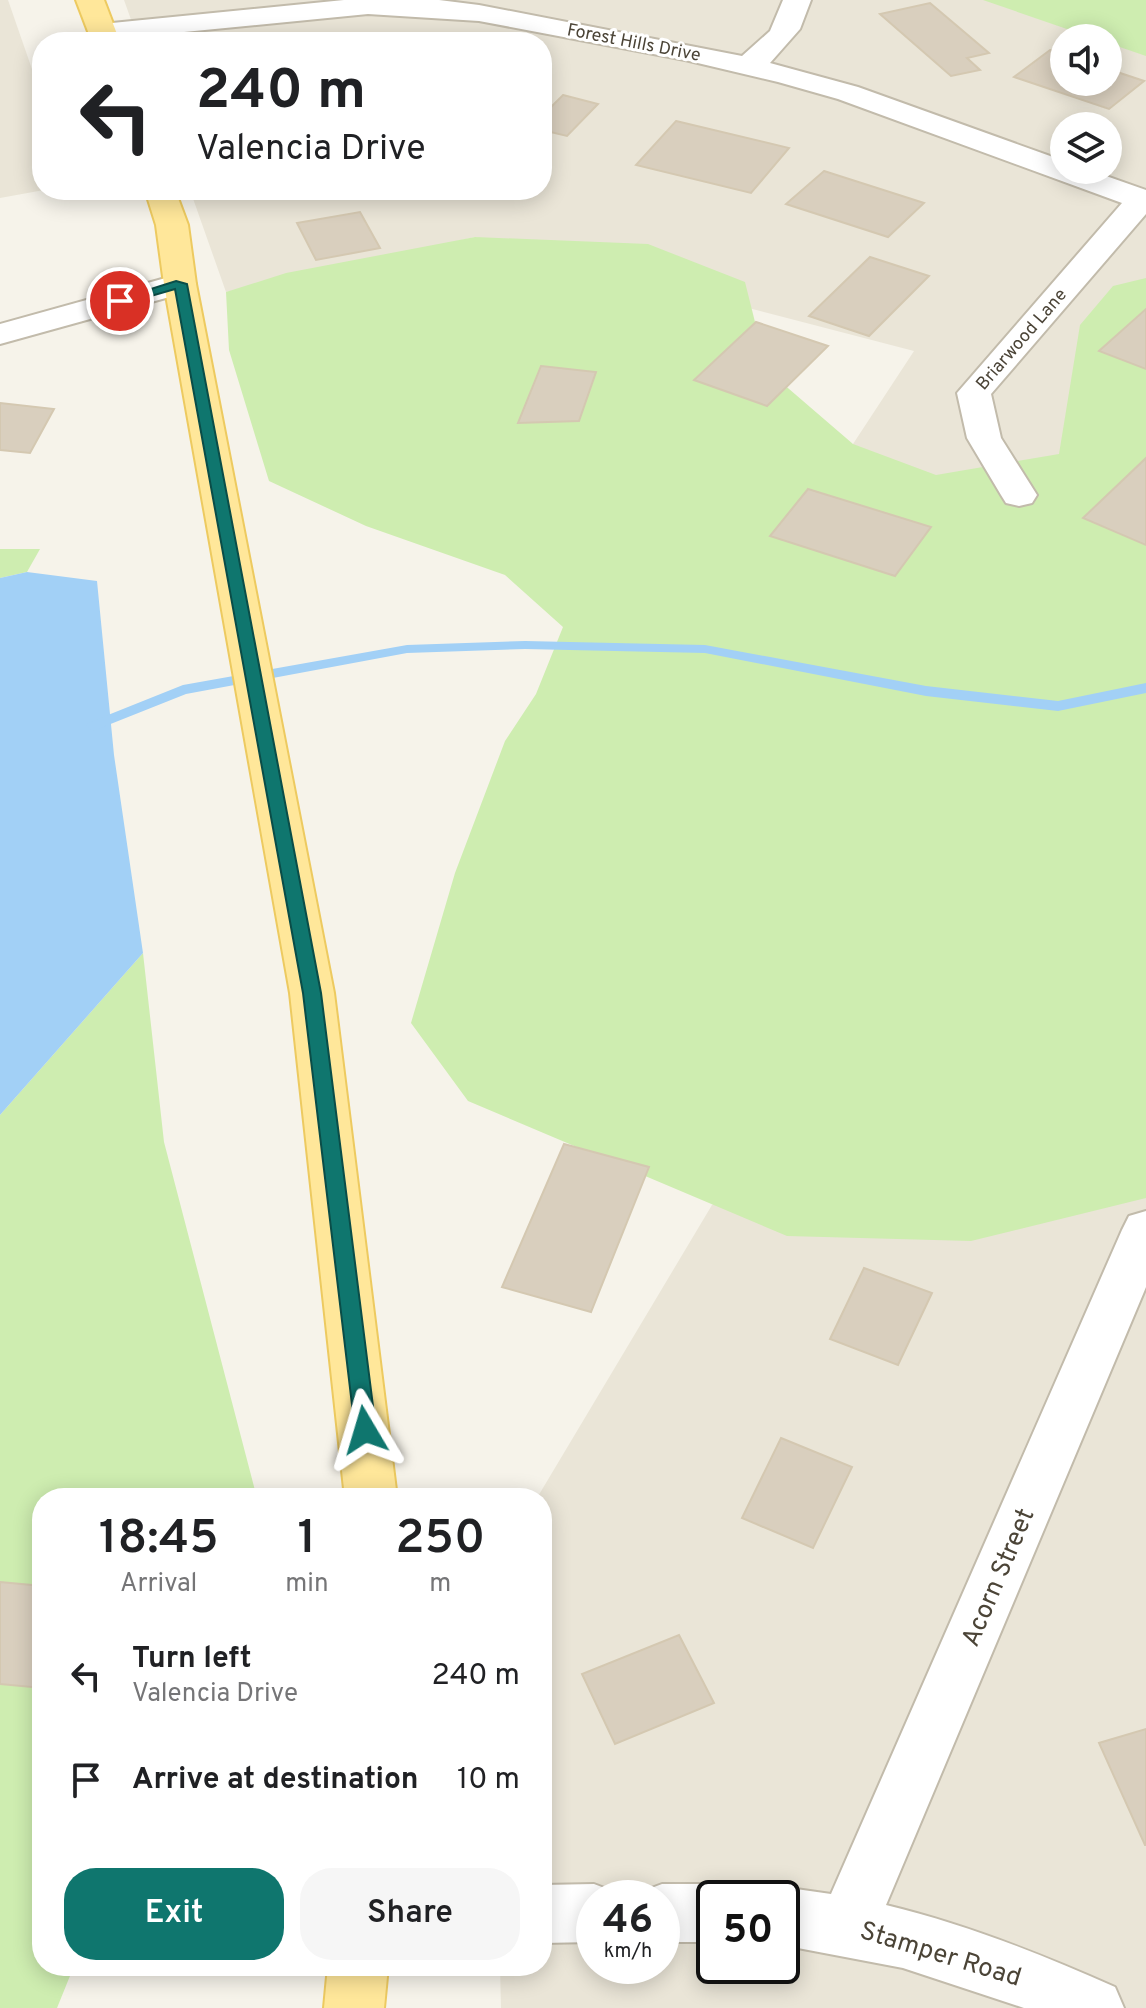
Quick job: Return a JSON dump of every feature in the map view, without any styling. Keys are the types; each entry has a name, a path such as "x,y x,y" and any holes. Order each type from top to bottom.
{"main road":[{"path":"90,0 102,32"},
{"path":"163,200 172,225 180,284 312,993 370,1488"},
{"path":"354,2008 357,1976"}],"street":[{"path":"748,65 781,37 794,16 797,0"},
{"name":"Forest Hills Drive","path":"147,32 368,6 420,7 494,16 748,65 848,93 1144,200"},
{"name":"Briarwood Lane","path":"1019,495 984,438 974,393 1144,200"},
{"path":"0,334 180,284"},
{"name":"Acorn Street","path":"848,1925 1146,1230"},
{"path":"552,1914 576,1913"},
{"name":"Stamper Road","path":"800,1918 848,1925 956,1952 1094,2008"}],"shaded area":[{"path":"0,0 8,0 32,69 32,192 0,198"},
{"path":"124,0 1146,0 1146,2008 501,2008 500,1976 552,1976 552,1488 543,1488 712,1205 1031,997 853,444 914,351 475,237 226,292 194,200 552,200 552,32 135,32"}],"green space":[{"path":"983,0 1146,0 1146,56 1122,48 1122,24 1052,24"},
{"path":"475,237 648,244 745,282 767,370 853,444 936,475 1059,454 1080,325 1113,286 1146,278 1146,1198 971,1241 787,1236 468,1101 411,1023 455,873 505,741 536,694 563,627 505,575 366,526 269,481 229,350 226,292 286,273"},
{"path":"0,549 40,549 27,572 0,578"},
{"path":"143,953 164,1142 254,1488 32,1488 32,1976 70,1976 57,2008 0,2008 0,1115"}],"water":[{"path":"27,572 97,581 114,755 143,953 0,1115 0,578"}],"building":[{"path":"930,3 989,53 967,58 980,70 951,76 880,14"},
{"path":"1050,50 1050,89 1014,77"},
{"path":"1122,74 1144,81 1109,109 1070,96 1122,96"},
{"path":"563,95 598,104 567,136 552,132 552,106"},
{"path":"676,121 789,148 751,193 636,165"},
{"path":"824,171 924,203 888,237 786,204"},
{"path":"360,212 380,248 316,260 297,223"},
{"path":"870,257 929,276 869,336 809,316"},
{"path":"1146,309 1146,369 1099,351"},
{"path":"756,322 828,346 767,406 694,380"},
{"path":"541,366 596,372 579,421 518,423"},
{"path":"0,403 54,409 30,453 0,450"},
{"path":"1146,458 1146,545 1083,518"},
{"path":"808,489 931,527 895,576 770,536"},
{"path":"564,1144 649,1167 591,1312 502,1287"},
{"path":"864,1268 932,1293 898,1365 830,1339"},
{"path":"781,1438 852,1467 813,1548 742,1518"},
{"path":"0,1582 32,1585 32,1687 0,1684"},
{"path":"679,1635 714,1703 615,1744 582,1674"},
{"path":"1146,1729 1146,1845 1145,1845 1099,1743"}],"waterway":[{"path":"93,726 183,690 407,649 525,645 705,649 926,691 1058,706 1146,688"}],"route":[{"path":"120,301 180,284 312,993 365,1430"}]}
